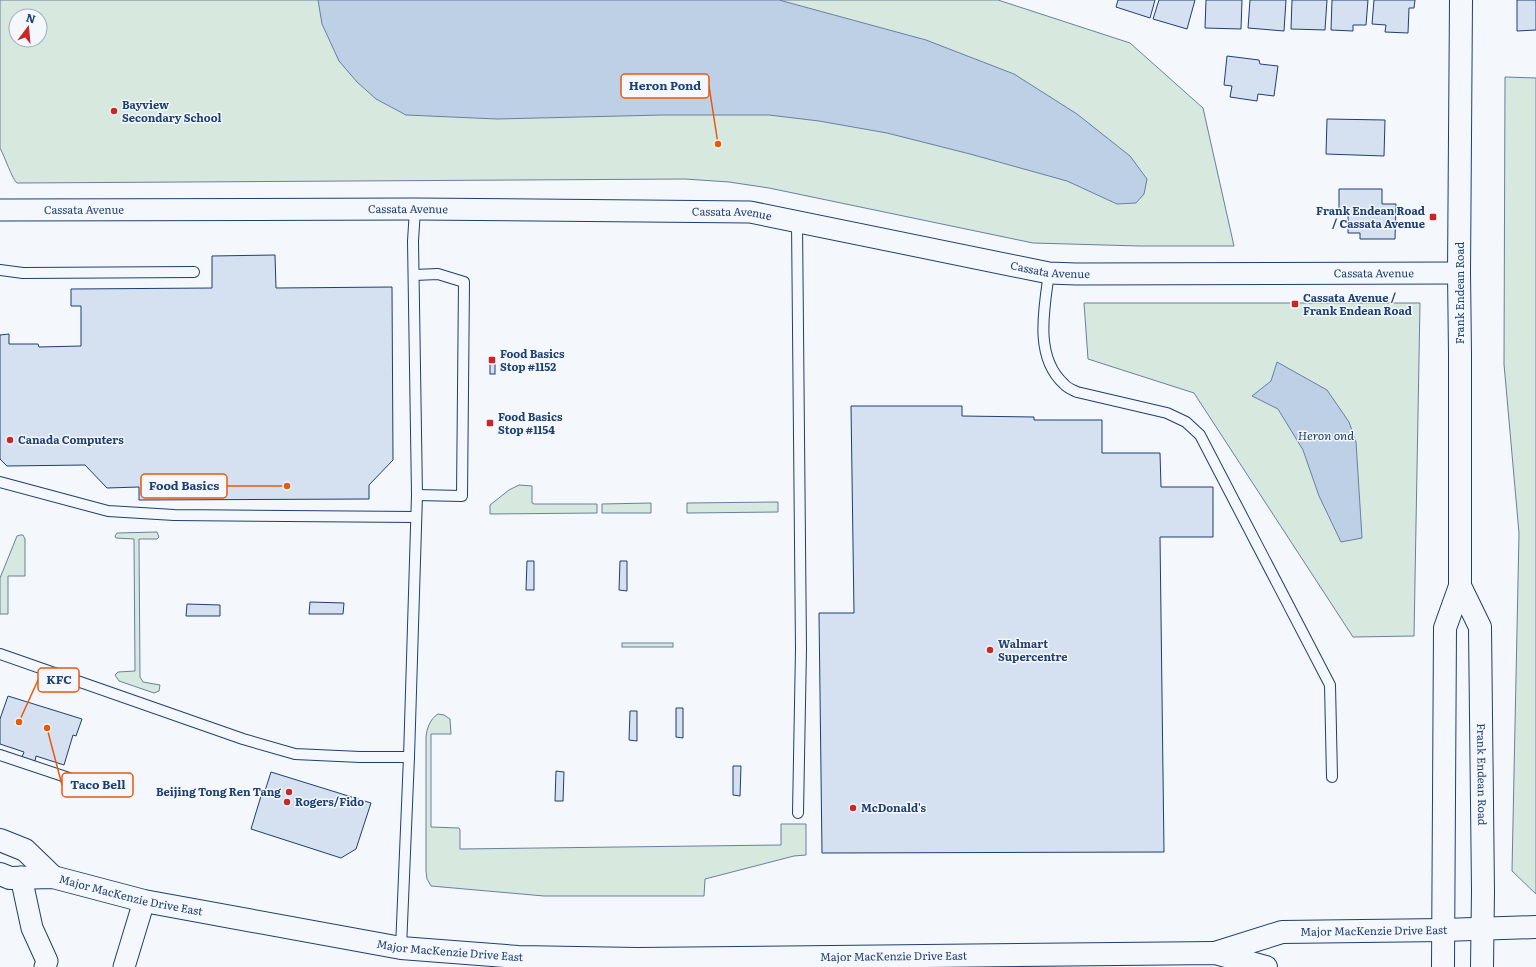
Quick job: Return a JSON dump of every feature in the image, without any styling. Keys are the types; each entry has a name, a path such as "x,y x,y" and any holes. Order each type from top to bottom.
{"main road":[{"name":"Frank Endean Road","path":"1443,967 1445,628 1460,586 1459,273 1461,0"},
{"name":"Frank Endean Road","path":"1460,586 1480,627 1482,967"},
{"name":"Major MacKenzie Drive East","path":"0,840 25,850 53,877"},
{"name":"Major MacKenzie Drive East","path":"0,874 10,878 53,877 144,901 401,948 518,957 637,959 1215,954 1266,967"},
{"name":"Major MacKenzie Drive East","path":"1215,954 1282,932 1536,928"}],"street":[{"name":"Cassata Avenue","path":"0,210 415,208 750,212 1049,273 1459,273"},
{"path":"21,877 32,928 47,961 45,967"},
{"path":"124,967 144,901"}],"lane":[{"path":"401,948 409,757 417,495 413,241 415,208"},
{"path":"797,222 800,650 798,813"},
{"path":"0,270 23,273 194,272"},
{"path":"1049,273 1044,307 1043,345 1054,372 1064,385 1077,392 1167,413 1186,422 1200,435 1330,685 1332,777"},
{"path":"414,275 438,274 464,282 462,496 417,495"},
{"path":"0,482 108,511 174,515 416,517"},
{"path":"0,654 243,739 295,754 360,757 409,757"},
{"path":"0,755 99,788"}],"shaded area":[{"path":"0,0 998,0 1130,43 1203,108 1234,246 1140,246 1033,243 769,188 729,182 685,179 17,183 0,148"},
{"path":"1505,77 1536,78 1536,894 1512,871 1519,533 1504,364"},
{"path":"1084,303 1420,303 1414,636 1353,637 1194,393 1088,359"},
{"path":"519,485 532,486 532,503 534,504 597,504 597,513 490,514 490,505 509,490"},
{"path":"778,502 778,512 687,513 687,503"},
{"path":"651,503 651,513 602,513 602,504"},
{"path":"157,532 159,537 157,539 139,539 140,677 143,682 160,685 159,691 154,693 119,681 115,675 118,672 135,671 134,539 116,538 115,536 117,533"},
{"path":"23,535 25,539 25,576 8,576 8,614 0,614 0,578 17,536"},
{"path":"622,643 673,643 673,647 622,647"},
{"path":"438,714 444,715 450,719 451,734 431,734 431,827 459,828 460,849 781,845 781,824 806,824 806,855 794,856 705,879 704,896 544,896 431,886 427,879 426,871 426,737 429,724"}],"water":[{"path":"318,0 779,0 926,40 1014,74 1077,114 1130,156 1147,179 1144,194 1136,203 1117,204 1067,181 970,154 887,133 819,121 769,115 662,115 497,119 406,115 376,99 357,82 339,61 322,24"},
{"name":"Heron ond","path":"1277,362 1327,390 1349,422 1356,442 1362,538 1341,542 1319,496 1303,450 1278,409 1252,396 1271,381"}],"building":[{"path":"1118,0 1155,0 1150,18 1116,7"},
{"path":"1159,0 1195,0 1187,29 1153,19"},
{"path":"1206,0 1242,0 1241,29 1205,28"},
{"path":"1250,0 1286,0 1284,31 1248,28"},
{"path":"1292,0 1327,0 1325,30 1291,29"},
{"path":"1332,0 1368,0 1366,25 1353,25 1353,31 1331,30"},
{"path":"1374,0 1415,0 1414,8 1409,8 1408,33 1385,32 1386,25 1372,24"},
{"path":"1517,0 1536,0 1536,30 1517,31"},
{"path":"1227,56 1259,60 1260,64 1278,66 1274,96 1258,94 1257,101 1230,97 1232,86 1224,85"},
{"path":"1327,119 1385,120 1384,156 1326,154"},
{"path":"1339,189 1382,189 1382,204 1396,204 1395,239 1360,239 1360,233 1348,233 1348,211 1339,211"},
{"path":"275,255 276,288 392,287 393,460 369,485 369,499 139,500 139,487 107,488 85,465 7,466 0,459 0,335 9,334 9,344 38,344 39,347 81,346 81,306 71,306 71,289 212,288 212,256"},
{"path":"490,363 495,363 495,374 490,374"},
{"name":"Walmart Supercentre","path":"851,406 962,406 962,416 1034,417 1034,420 1102,420 1102,453 1160,453 1161,487 1213,487 1213,537 1160,537 1164,852 822,853 819,613 854,613"},
{"path":"527,561 534,561 534,590 526,590"},
{"path":"620,561 627,561 627,591 619,590"},
{"path":"310,602 344,603 343,614 309,614"},
{"path":"187,604 220,605 220,616 186,616"},
{"path":"8,696 82,719 76,736 73,735 64,765 36,756 35,761 32,763 22,757 24,752 0,744 0,719"},
{"path":"676,708 683,708 683,738 676,737"},
{"path":"630,711 637,711 637,741 629,740"},
{"path":"733,766 741,766 740,796 733,795"},
{"path":"556,771 564,772 563,801 555,801"},
{"path":"271,772 371,803 356,849 341,858 251,829 261,796 263,797"}],"place":[{"name":"Bayview Secondary School","path":"114,111"},
{"name":"Heron Pond","path":"718,144"},
{"name":"Frank Endean Road / Cassata Avenue","path":"1433,217"},
{"name":"Cassata Avenue / Frank Endean Road","path":"1295,304"},
{"name":"Food Basics Stop #1152","path":"492,360"},
{"name":"Food Basics Stop #1154","path":"490,423"},
{"name":"Canada Computers","path":"10,440"},
{"name":"Food Basics","path":"287,486"},
{"name":"Walmart Supercentre","path":"990,650"},
{"name":"KFC","path":"19,722"},
{"name":"Taco Bell","path":"47,728"},
{"name":"Beijing Tong Ren Tang","path":"289,792"},
{"name":"Rogers/Fido","path":"287,802"},
{"name":"McDonald's","path":"853,808"}]}
